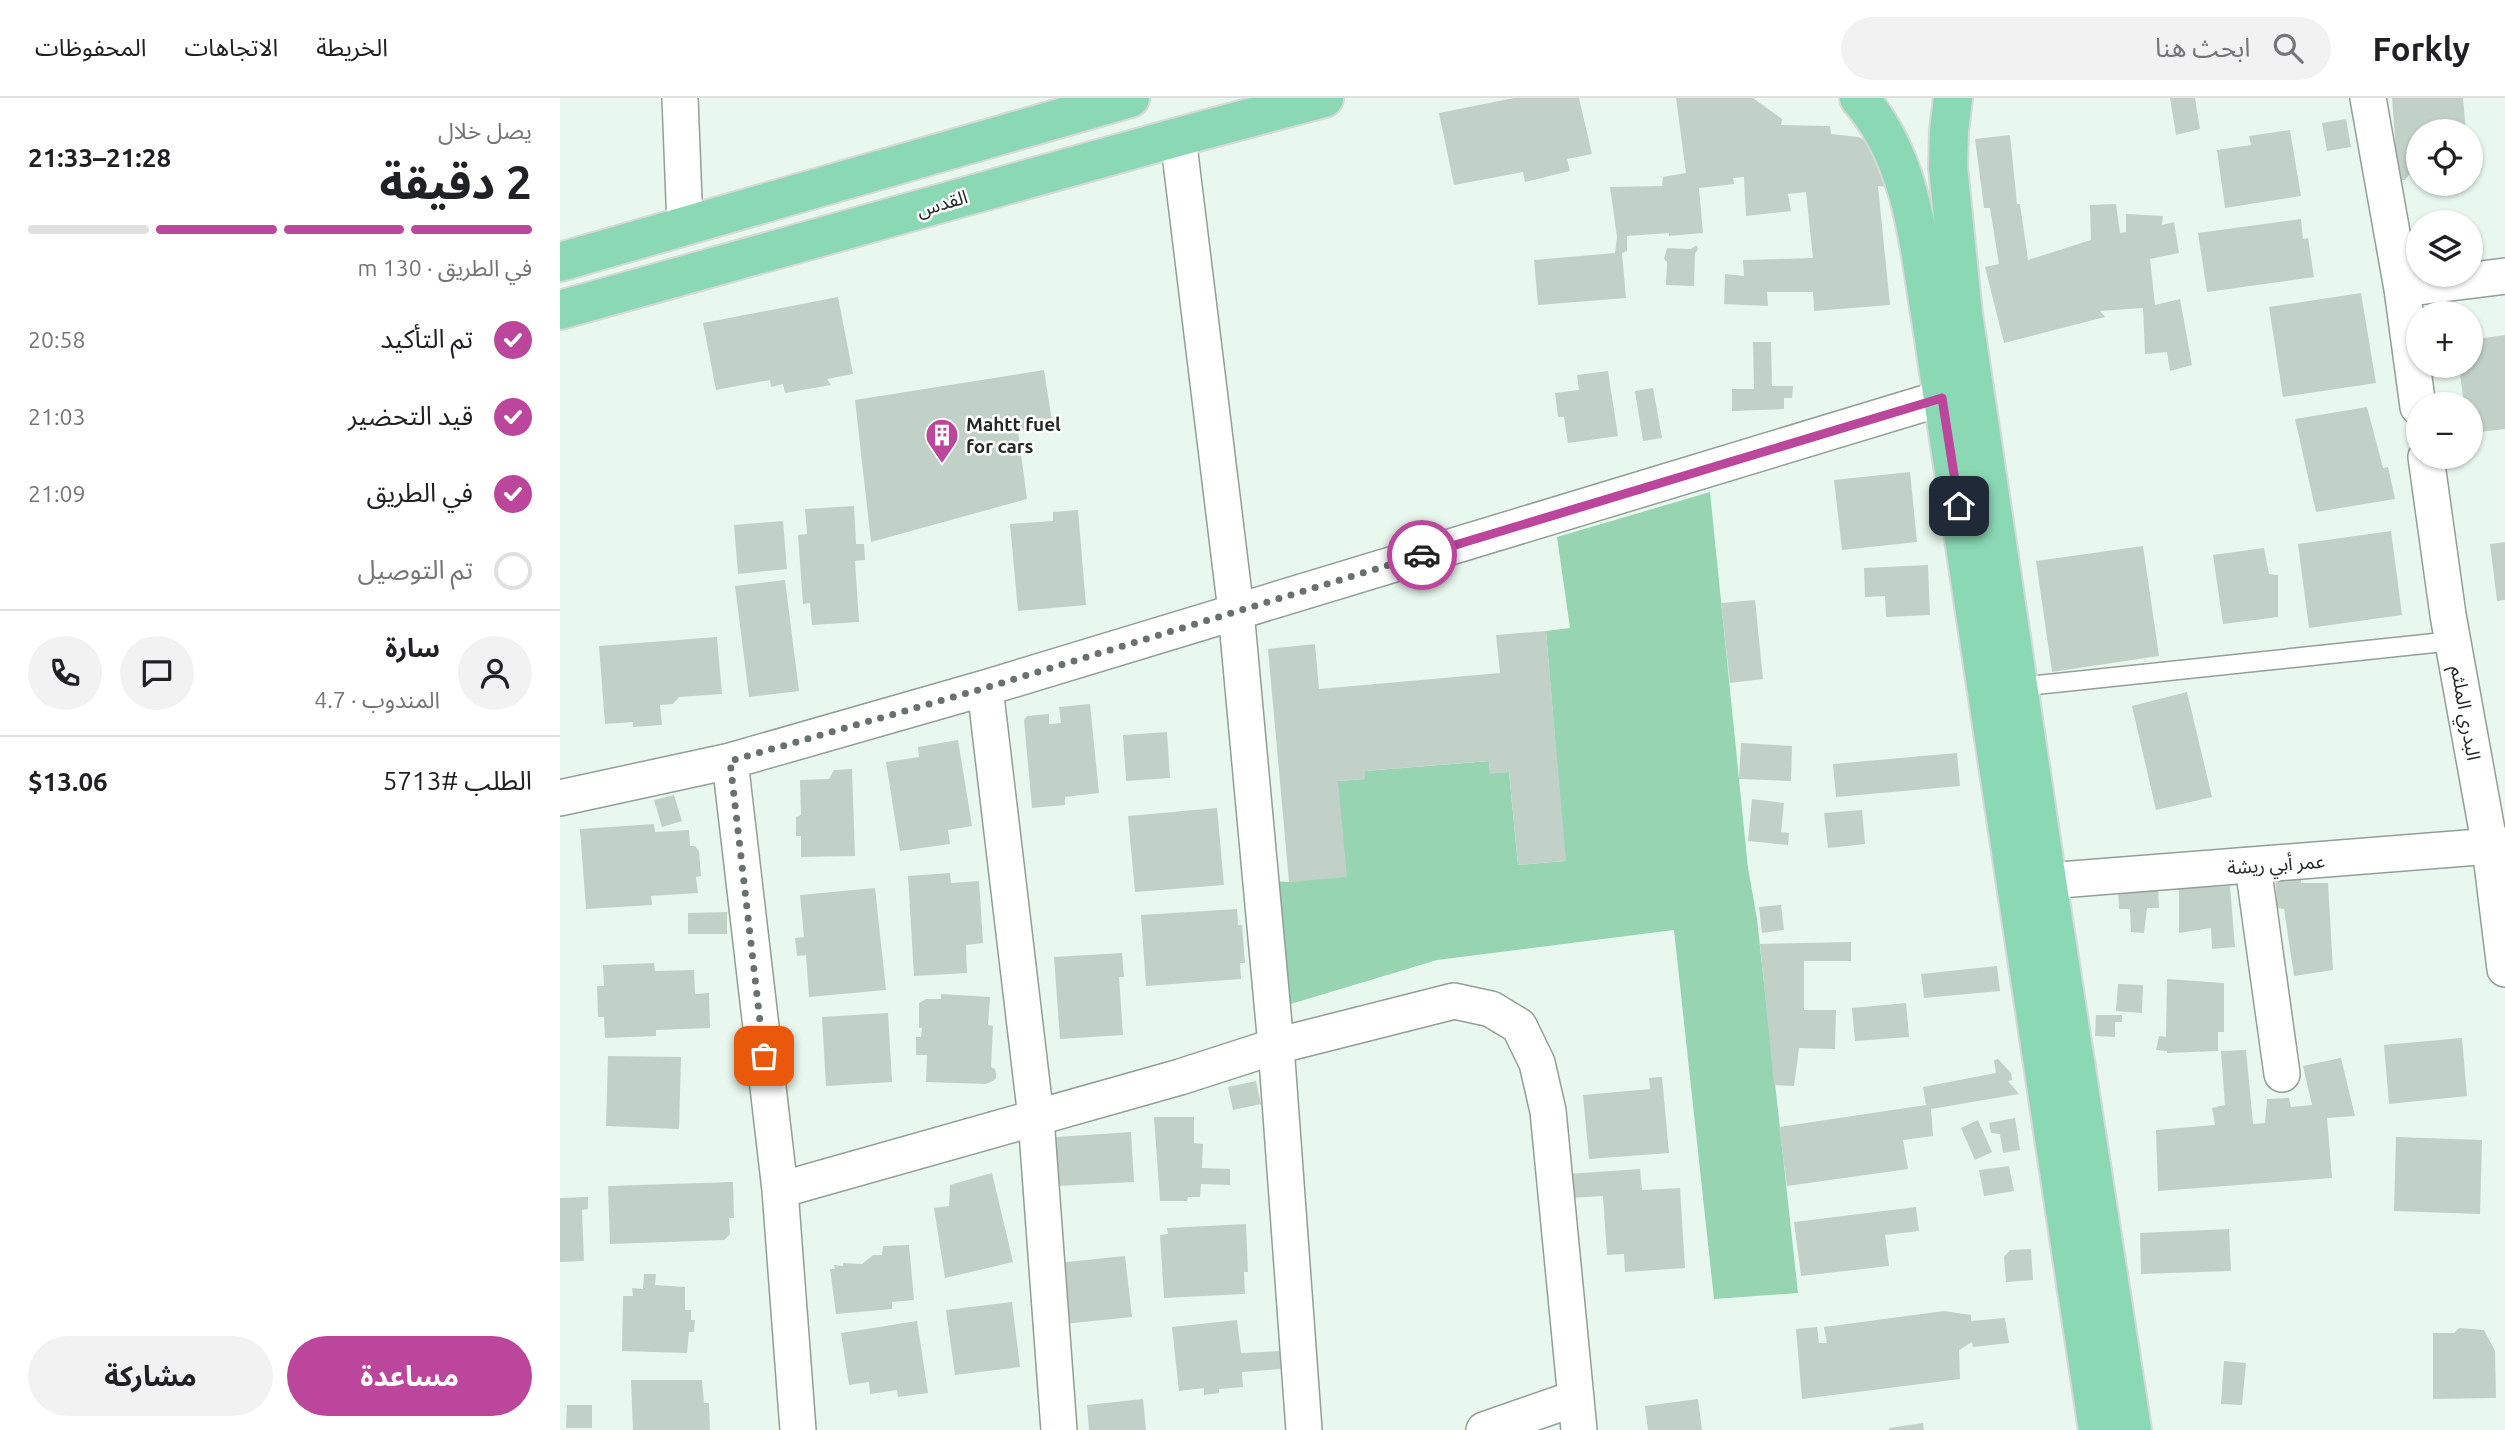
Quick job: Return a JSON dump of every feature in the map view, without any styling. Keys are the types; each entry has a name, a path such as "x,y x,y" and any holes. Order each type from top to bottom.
{"main road":[{"path":"560,262 1130,98"},
{"name":"القدس","path":"560,310 1324,98"},
{"path":"1859,98 1889,141 1905,178 1931,319 2098,1430"},
{"path":"1953,98 1948,166 1962,302 2047,881 2132,1430"}],"street":[{"path":"680,98 685,226"},
{"path":"2368,98 2402,289 2416,392"},
{"path":"1178,137 1236,611 1276,1046 1304,1430"},
{"path":"2402,289 2505,276"},
{"path":"560,798 730,761 985,688 1942,398"},
{"name":"البدري الملثم","path":"2428,469 2453,641 2497,846 2505,969"},
{"path":"985,688 1036,1118 1059,1430"},
{"path":"730,761 780,1190 798,1430"},
{"name":"عمر أبي ريشة","path":"2047,881 2497,846"},
{"path":"2253,866 2282,1074"},
{"path":"780,1190 1180,1077 1276,1046 1454,1002 1491,1009 1519,1026 1537,1063 1548,1111 1577,1414 1485,1430"}],"lane":[{"path":"2018,687 2453,641"}],"green space":[{"path":"1710,492 1748,868 1757,919 1798,1293 1714,1299 1674,930 1437,960 1284,1006 1275,881 1289,882 1338,781 1365,779 1365,771 1489,761 1490,773 1509,772 1518,865 1565,861 1546,631 1570,628 1557,537"}],"building":[{"path":"1514,98 1579,98 1592,154 1567,159 1570,171 1525,182 1523,172 1454,185 1439,113"},
{"path":"1676,98 1753,98 1782,119 1781,125 1830,126 1831,134 1859,137 1872,145 1887,187 1878,186 1890,305 1814,311 1813,292 1767,292 1768,306 1724,304 1725,274 1744,276 1743,260 1813,258 1806,192 1788,194 1791,211 1746,216 1744,177 1733,178 1734,184 1699,188 1703,233 1627,236 1627,251 1622,253 1626,298 1538,305 1534,260 1615,253 1617,237 1610,187 1662,186 1663,177 1686,173"},
{"path":"2170,98 2195,98 2200,129 2176,135"},
{"path":"2392,98 2463,98 2465,119 2406,119 2406,179 2398,180"},
{"path":"2346,119 2351,147 2327,151 2322,123"},
{"path":"2290,130 2301,196 2225,208 2217,150 2251,145 2249,136"},
{"path":"2010,135 2017,204 2020,204 2028,260 2091,240 2090,205 2116,204 2120,233 2126,232 2126,214 2163,216 2162,225 2174,222 2179,253 2150,259 2155,305 2180,299 2192,365 2170,371 2167,352 2145,354 2143,308 2100,311 2105,317 2004,343 1985,267 1999,264 1990,208 1984,208 1975,139"},
{"path":"2301,219 2303,239 2308,238 2314,277 2207,292 2198,233"},
{"path":"1695,246 1698,249 1695,254 1694,286 1666,285 1667,262 1664,259 1667,248 1691,249"},
{"path":"2361,293 2376,383 2283,397 2269,307"},
{"path":"838,297 853,374 827,379 831,385 785,393 783,384 771,387 770,380 716,390 703,323"},
{"path":"2505,335 2505,429 2483,432 2483,392 2462,392 2461,378 2483,378 2483,338"},
{"path":"1753,342 1771,342 1772,386 1793,386 1792,398 1784,398 1784,409 1732,411 1732,389 1754,389"},
{"name":"Mahtt fuel for cars","path":"1044,370 1052,421 1018,431 1027,499 871,542 855,400"},
{"path":"1608,371 1618,436 1568,443 1564,417 1558,417 1555,393 1579,390 1577,375"},
{"path":"1653,388 1662,438 1643,441 1635,391"},
{"path":"2367,407 2383,468 2388,467 2395,499 2316,512 2295,419"},
{"path":"1910,472 1917,542 1842,550 1834,480"},
{"path":"854,506 856,544 864,544 865,560 855,561 859,622 812,625 810,603 803,604 798,535 807,534 805,509"},
{"path":"1078,510 1086,605 1018,611 1010,524 1053,521 1053,512"},
{"path":"783,521 787,569 738,574 734,525"},
{"path":"2391,531 2402,615 2309,628 2298,544"},
{"path":"2505,542 2505,600 2497,601 2490,544"},
{"path":"2143,546 2159,656 2052,672 2036,561"},
{"path":"2264,548 2269,574 2278,575 2278,617 2223,624 2213,555"},
{"path":"1928,565 1930,615 1886,617 1885,596 1865,597 1864,568"},
{"path":"785,580 799,691 749,697 735,586"},
{"path":"1755,600 1763,679 1730,683 1721,603"},
{"path":"1546,631 1566,861 1518,865 1509,772 1490,774 1489,761 1365,771 1365,779 1338,781 1347,877 1289,882 1268,649 1315,644 1319,689 1500,673 1496,635"},
{"path":"717,637 722,694 679,697 673,704 660,705 662,725 633,727 633,722 605,724 599,646"},
{"path":"2187,692 2212,797 2156,810 2132,706"},
{"path":"1090,704 1099,793 1065,797 1065,805 1032,808 1024,720 1027,716 1049,714 1049,724 1061,723 1059,707"},
{"path":"1167,732 1170,778 1126,781 1123,735"},
{"path":"958,740 972,826 948,830 950,844 900,851 886,762 919,757 918,747"},
{"path":"1741,743 1792,746 1791,781 1739,779"},
{"path":"1957,753 1960,786 1836,797 1833,764"},
{"path":"852,769 855,856 801,857 801,836 796,836 796,817 801,815 800,780 829,779 834,770"},
{"path":"674,795 682,821 662,827 654,800"},
{"path":"1752,799 1784,803 1781,832 1789,833 1788,845 1748,841"},
{"path":"1217,808 1224,885 1135,892 1128,816"},
{"path":"1862,810 1865,844 1828,848 1824,813"},
{"path":"654,824 655,832 689,830 690,846 695,846 699,851 701,876 696,877 698,893 651,896 652,905 586,909 580,829"},
{"path":"2300,870 2301,883 2328,883 2333,970 2294,976 2284,909 2277,908 2275,871"},
{"path":"950,873 951,883 979,881 983,943 966,945 967,973 914,976 908,876"},
{"path":"2230,886 2235,947 2212,949 2211,928 2179,933 2179,888"},
{"path":"875,888 886,990 809,997 806,955 797,956 795,938 804,937 800,895"},
{"path":"2158,888 2159,908 2147,908 2144,933 2131,932 2130,909 2119,909 2118,889"},
{"path":"1781,905 1784,930 1762,933 1759,907"},
{"path":"1237,909 1238,925 1242,925 1245,963 1240,963 1241,979 1146,986 1141,915"},
{"path":"727,912 727,934 688,934 688,913"},
{"path":"1851,942 1851,961 1804,961 1804,1010 1836,1010 1835,1049 1799,1048 1794,1086 1774,1085 1760,944"},
{"path":"1122,953 1124,977 1119,977 1123,1035 1060,1039 1054,957"},
{"path":"654,963 655,971 694,970 695,994 709,993 710,1028 656,1030 656,1036 605,1038 604,1017 598,1017 597,986 604,986 603,965"},
{"path":"1997,966 2000,991 1924,998 1921,974"},
{"path":"2167,979 2224,983 2224,1032 2218,1032 2218,1051 2167,1053 2156,1050 2159,1036 2166,1037"},
{"path":"2118,984 2143,985 2142,1013 2116,1011"},
{"path":"941,994 990,997 988,1025 993,1026 991,1067 995,1069 996,1079 986,1084 926,1082 927,1055 916,1055 916,1037 921,1037 922,1028 919,1028 919,1003 926,999 941,999"},
{"path":"1906,1003 1909,1037 1855,1041 1852,1008"},
{"path":"888,1013 892,1082 826,1086 822,1017"},
{"path":"2096,1015 2122,1015 2122,1022 2115,1022 2115,1037 2095,1036"},
{"path":"2462,1038 2467,1096 2389,1104 2384,1045"},
{"path":"2246,1050 2253,1124 2265,1123 2267,1099 2289,1098 2291,1107 2312,1105 2303,1066 2341,1058 2355,1116 2327,1118 2332,1178 2158,1191 2156,1130 2215,1125 2212,1108 2225,1105 2221,1051"},
{"path":"608,1056 681,1057 679,1129 606,1126"},
{"path":"1998,1059 2011,1073 2012,1080 2008,1081 2019,1094 1931,1109 1933,1136 1903,1140 1908,1169 1787,1186 1779,1127 1926,1105 1923,1087 1996,1073 1994,1060"},
{"path":"1662,1077 1669,1153 1589,1159 1583,1095 1650,1089 1649,1078"},
{"path":"1256,1081 1261,1104 1233,1110 1228,1087"},
{"path":"1154,1117 1194,1117 1194,1143 1203,1144 1202,1168 1230,1169 1230,1185 1201,1184 1200,1197 1188,1197 1187,1201 1160,1201"},
{"path":"2015,1118 2020,1150 2003,1153 2000,1134 1991,1133 1989,1123"},
{"path":"1978,1120 1992,1152 1975,1160 1961,1128"},
{"path":"1131,1132 1134,1182 1057,1186 1056,1137"},
{"path":"2396,1137 2482,1140 2480,1214 2394,1211"},
{"path":"2009,1166 2014,1191 1984,1196 1979,1170"},
{"path":"1640,1169 1642,1190 1680,1188 1685,1268 1625,1272 1624,1254 1607,1255 1603,1196 1569,1198 1567,1174"},
{"path":"992,1173 1013,1262 945,1278 934,1208 949,1206 950,1185"},
{"path":"733,1182 734,1218 729,1218 730,1234 724,1240 610,1244 608,1186"},
{"path":"588,1197 588,1209 582,1210 584,1261 560,1262 560,1198"},
{"path":"1916,1207 1919,1231 1885,1235 1889,1266 1801,1276 1794,1222"},
{"path":"1246,1224 1248,1272 1244,1272 1245,1294 1164,1298 1160,1235 1168,1234 1167,1228"},
{"path":"2229,1229 2231,1271 2141,1274 2140,1233"},
{"path":"909,1245 914,1300 892,1302 892,1309 836,1314 830,1269 835,1269 834,1265 862,1264 873,1255 882,1255 883,1246"},
{"path":"2031,1249 2033,1280 2006,1282 2004,1257 2010,1250"},
{"path":"1125,1256 1132,1317 1063,1324 1057,1263"},
{"path":"644,1274 656,1274 655,1285 685,1287 685,1310 691,1310 691,1320 695,1320 694,1332 689,1332 687,1353 622,1351 623,1296 633,1296 632,1288 643,1289"},
{"path":"1012,1302 1020,1367 955,1375 946,1310"},
{"path":"1944,1311 1971,1315 1971,1321 2005,1318 2009,1343 1973,1347 1972,1342 1959,1350 1960,1379 1802,1399 1796,1329 1817,1327 1819,1343 1827,1343 1824,1327"},
{"path":"1237,1320 1241,1353 1280,1351 1281,1369 1242,1372 1243,1387 1219,1389 1219,1393 1204,1395 1204,1388 1179,1391 1172,1327"},
{"path":"917,1321 928,1393 898,1397 897,1390 870,1394 869,1382 849,1385 841,1333"},
{"path":"2459,1328 2484,1330 2495,1351 2496,1398 2433,1399 2433,1333 2454,1333"},
{"path":"2224,1361 2246,1363 2242,1405 2221,1404"},
{"path":"631,1380 702,1380 704,1403 709,1403 710,1430 633,1430"},
{"path":"1143,1399 1146,1430 1089,1430 1087,1405"},
{"path":"1698,1399 1702,1430 1648,1430 1645,1406"},
{"path":"567,1405 592,1405 592,1428 566,1428"},
{"path":"1923,1423 1924,1430 1889,1430 1889,1428"}],"way so far":[{"path":"764,1056 730,761 985,688 1422,555"}],"place":[{"name":"Mahtt fuel for cars","path":"942,465"}],"route":[{"path":"1422,555 1942,398 1959,506"}]}
